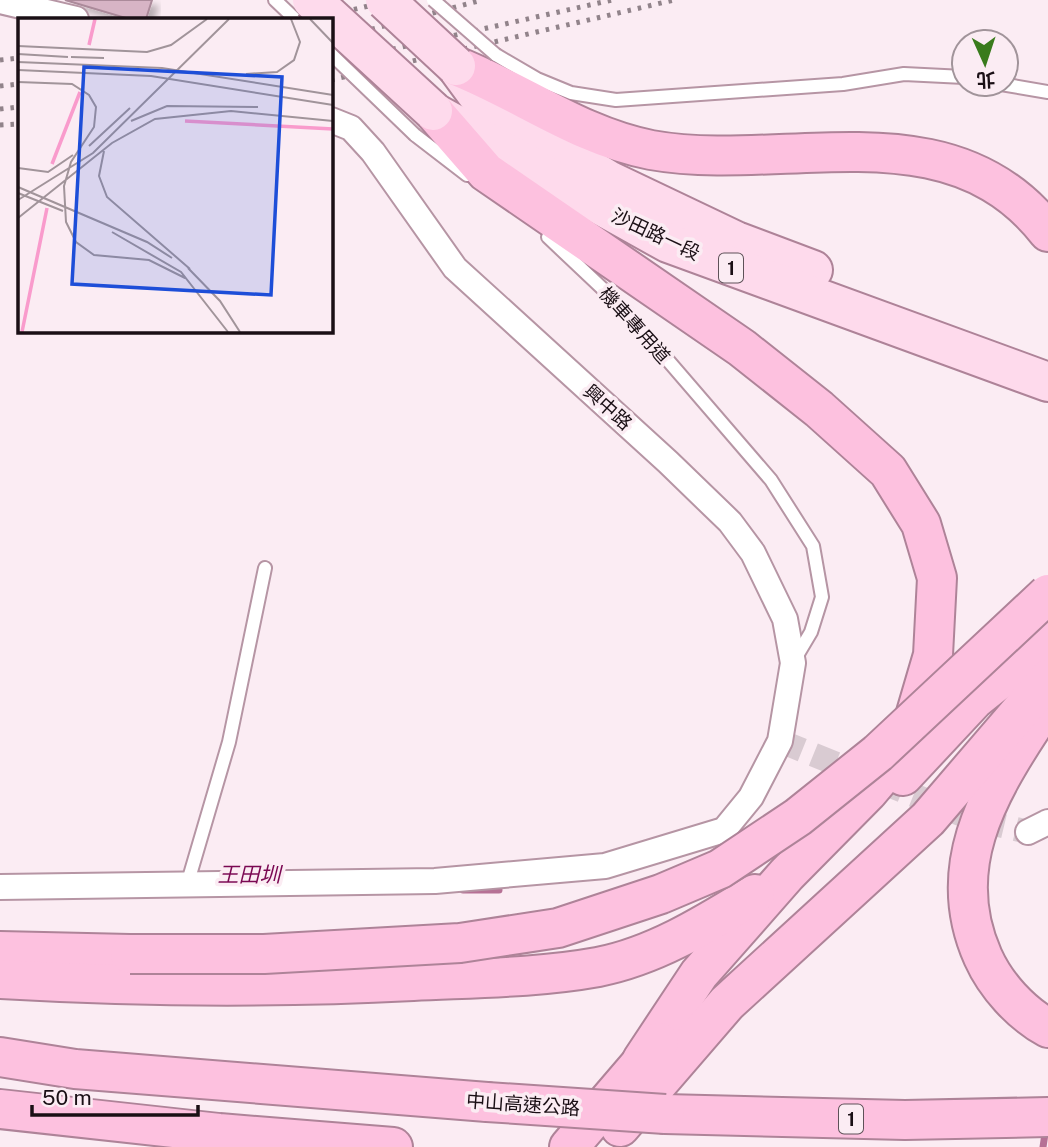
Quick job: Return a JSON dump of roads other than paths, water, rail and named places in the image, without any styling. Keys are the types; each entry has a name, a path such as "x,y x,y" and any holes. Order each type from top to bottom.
{"highway":[{"path":"456,66 495,81 571,125 653,150 711,153 849,149 898,153 940,162 984,178 1012,197 1048,232"},
{"path":"424,123 486,172 742,348 819,409 888,471 921,524 937,578 933,655 906,747 868,792 787,874 699,974 642,1060"},
{"path":"0,951 264,954 460,943 558,928 661,894 720,869 798,817 878,753 1048,594"},
{"path":"569,1147 642,1060 975,699 1048,640"},
{"path":"603,1147 727,1003 928,819 1048,679"},
{"path":"1048,703 993,792 975,835 967,867 967,904 975,938 989,971 1012,1000 1048,1028"},
{"path":"1022,742 1048,716"},
{"path":"0,979 215,986 483,978 598,967 635,956 688,934 787,874"},
{"name":"中山高速公路","path":"0,1057 75,1069 665,1114 905,1120 1042,1117"},
{"path":"0,1109 219,1133 393,1147"}],"main road":[{"name":"沙田路一段","path":"312,0 328,18"},
{"name":"沙田路一段","path":"385,0 456,66 478,96 527,131 610,181 736,241 1048,357"},
{"name":"沙田路一段","path":"332,22 424,123 668,243 1048,382"}],"street":[{"path":"11,4 72,18"},
{"name":"興中路","path":"0,887 435,881 605,866 724,831 751,797 780,741 793,663 785,619 753,553 730,522 455,268 373,152 351,128 332,120"}],"lane":[{"path":"275,0 294,18"},
{"path":"433,0 496,55 537,79 571,93 616,100 830,85 904,74 950,77"},
{"path":"332,55 424,123 477,183"},
{"path":"1020,87 1048,92"},
{"name":"機車專用道","path":"540,231 561,247 631,317 771,480 813,546 822,597 811,632 793,663"},
{"path":"187,885 229,742 265,568"}],"waterway":[{"name":"王田圳","path":"463,890 499,890"},
{"path":"1043,1147 1046,1127"}],"tunnel":[{"path":"780,741 970,818 1028,832"}],"railway":[{"path":"317,18 394,0"},
{"path":"332,40 482,0"},
{"path":"332,63 612,0"},
{"path":"332,80 674,0"},
{"path":"0,60 18,58"},
{"path":"0,86 18,84"},
{"path":"0,109 18,107"},
{"path":"0,125 18,124"}]}
